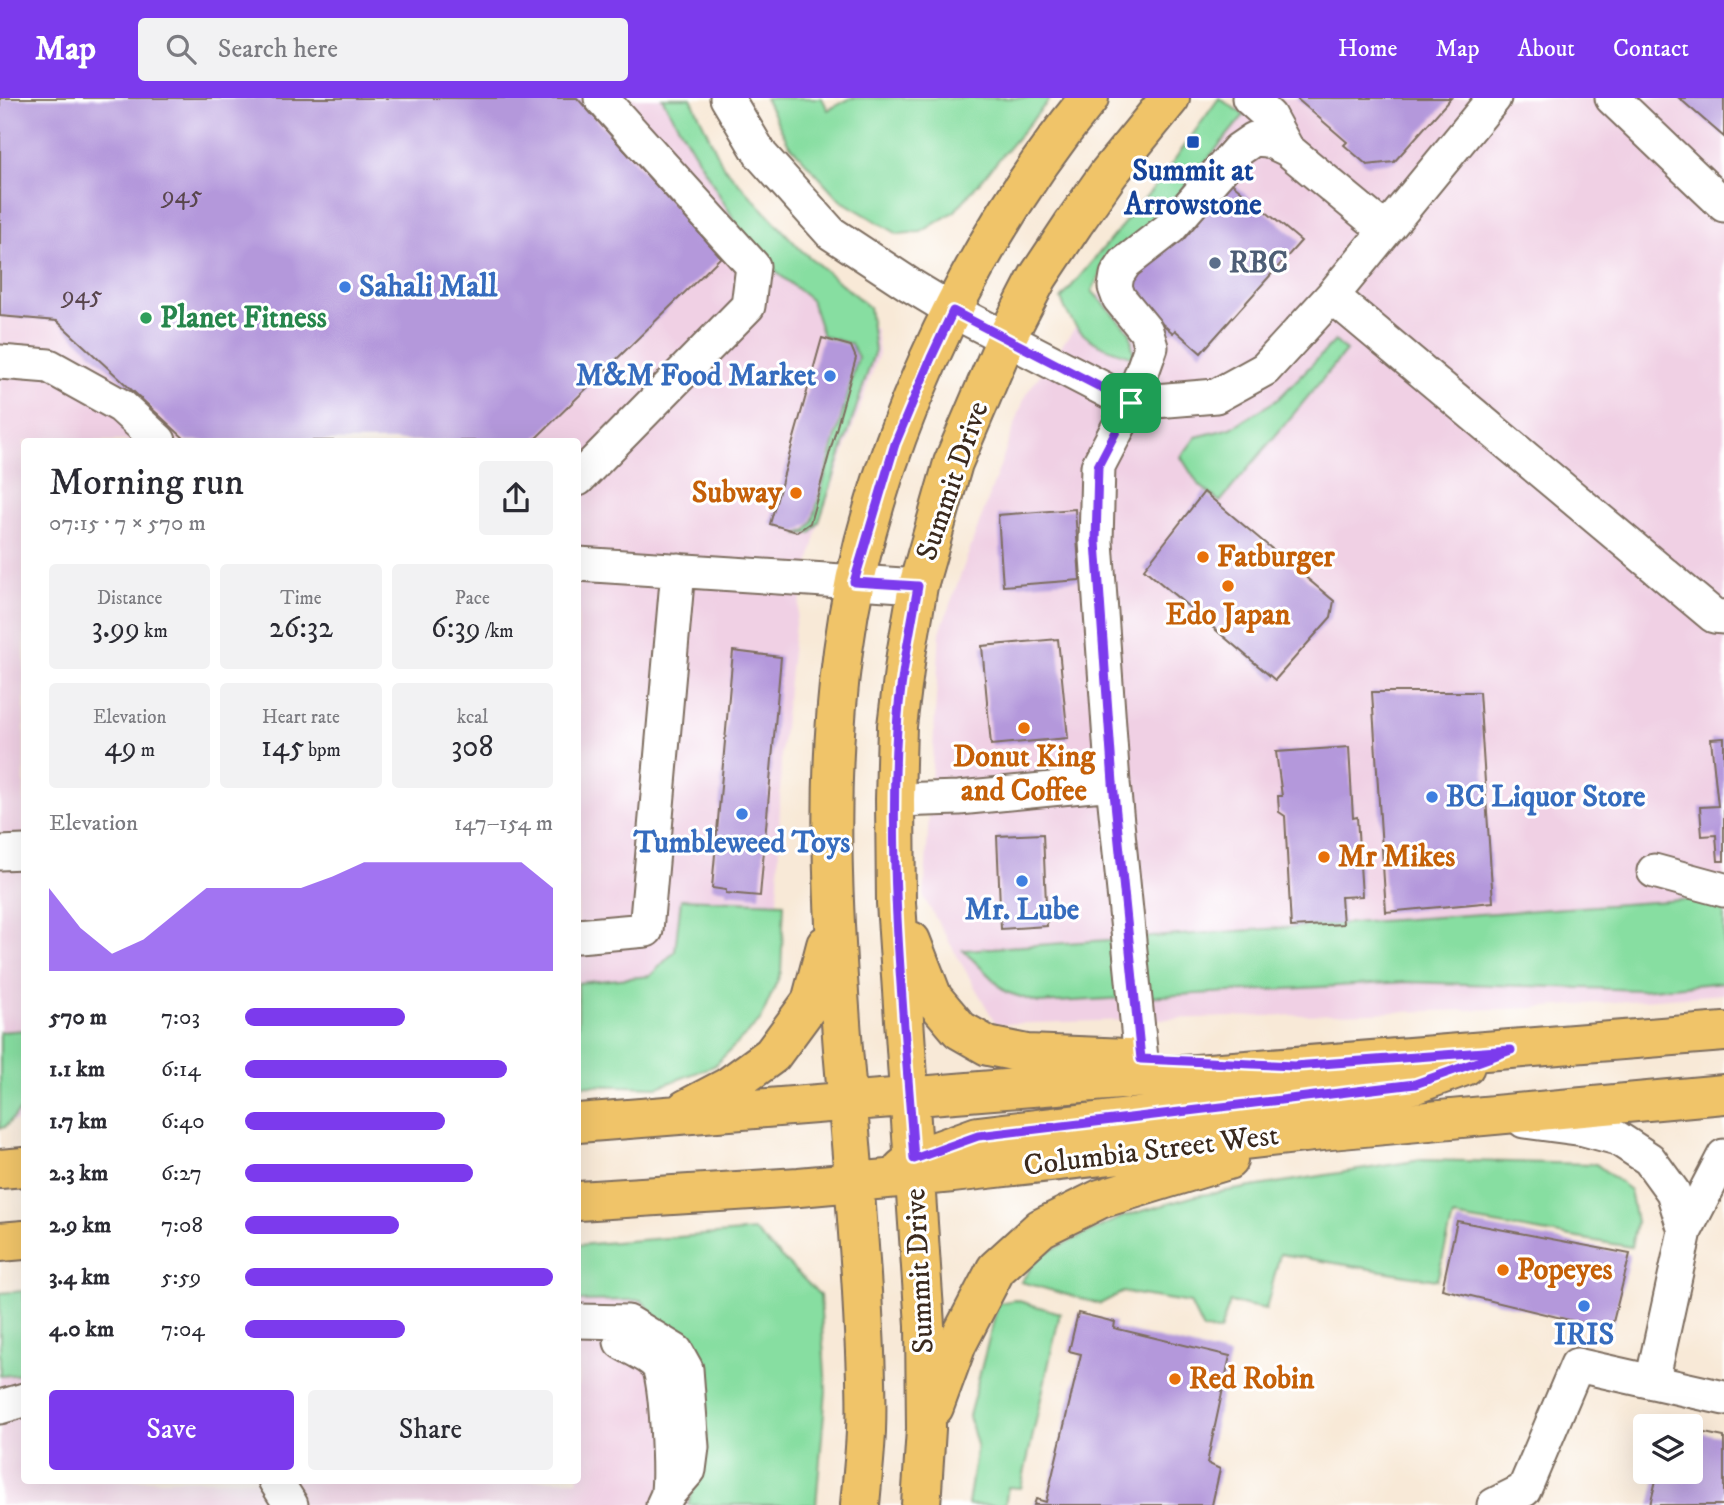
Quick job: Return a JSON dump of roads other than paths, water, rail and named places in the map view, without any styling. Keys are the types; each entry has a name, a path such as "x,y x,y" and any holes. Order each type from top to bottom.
{"main road":[{"name":"Summit Drive","path":"921,1505 926,1429 925,1325 893,1174 848,1102 835,909 833,799 842,652 854,582 895,444 931,358 984,253 1023,189 1066,126 1089,98"},
{"name":"Summit Drive","path":"860,1505 866,1430 858,1225 893,1174 910,1097 896,904 895,800 897,726 918,586 953,463 1006,339 1038,277 1109,173 1170,98"},
{"path":"896,904 933,998 960,1030 988,1046 1027,1054 1294,1066"},
{"path":"673,1116 728,1087 772,1055 811,1002 835,909"},
{"path":"581,1123 1724,1031"},
{"path":"893,1174 978,1136 1415,1084 1511,1050"},
{"name":"Columbia Street West","path":"581,1201 893,1174 1724,1094"},
{"path":"926,1429 957,1344 996,1269 1041,1228 1100,1199 1331,1130"},
{"path":"0,1169 21,1167"},
{"path":"0,1242 21,1240"}],"street":[{"path":"581,477 748,306 753,267 601,98"},
{"path":"727,98 761,155 831,233 953,311 1131,403 1216,396 1265,369 1332,296 1494,98"},
{"path":"1249,98 1269,116 1287,149"},
{"path":"1612,98 1724,205"},
{"path":"1141,1059 1113,783 1096,542 1098,466 1131,403 1151,347 1146,331 1119,298 1115,287 1116,275 1125,263 1170,228 1238,150 1254,139 1268,140 1287,149 1385,230"},
{"path":"1332,296 1714,616 1724,617"},
{"path":"0,362 49,366 121,406 156,438"},
{"path":"581,564 918,586"},
{"path":"581,936 646,930 678,570"},
{"path":"895,800 1113,783"},
{"path":"0,853 21,852"},
{"path":"1654,872 1724,890"},
{"path":"1482,1116 1584,1129 1617,1138 1649,1159 1673,1192 1685,1231"},
{"path":"1652,1382 1685,1231 1724,1156"},
{"path":"587,1322 628,1322 676,1351 685,1369 691,1458 689,1470 666,1499"},
{"path":"1494,1505 1524,1490 1577,1365 1724,1398"},
{"path":"278,1484 291,1505"}],"place":[{"name":"Summit at Arrowstone","path":"1193,142"},
{"name":"RBC","path":"1215,263"},
{"name":"Sahali Mall","path":"345,287"},
{"name":"Planet Fitness","path":"146,318"},
{"name":"M&M Food Market","path":"830,376"},
{"name":"Subway","path":"796,493"},
{"name":"Fatburger","path":"1203,557"},
{"name":"Edo Japan","path":"1228,586"},
{"name":"Donut King and Coffee","path":"1024,728"},
{"name":"BC Liquor Store","path":"1432,797"},
{"name":"Tumbleweed Toys","path":"742,814"},
{"name":"Mr Mikes","path":"1324,857"},
{"name":"Mr. Lube","path":"1022,881"},
{"name":"Popeyes","path":"1503,1270"},
{"name":"IRIS","path":"1584,1306"},
{"name":"Red Robin","path":"1175,1379"}]}
